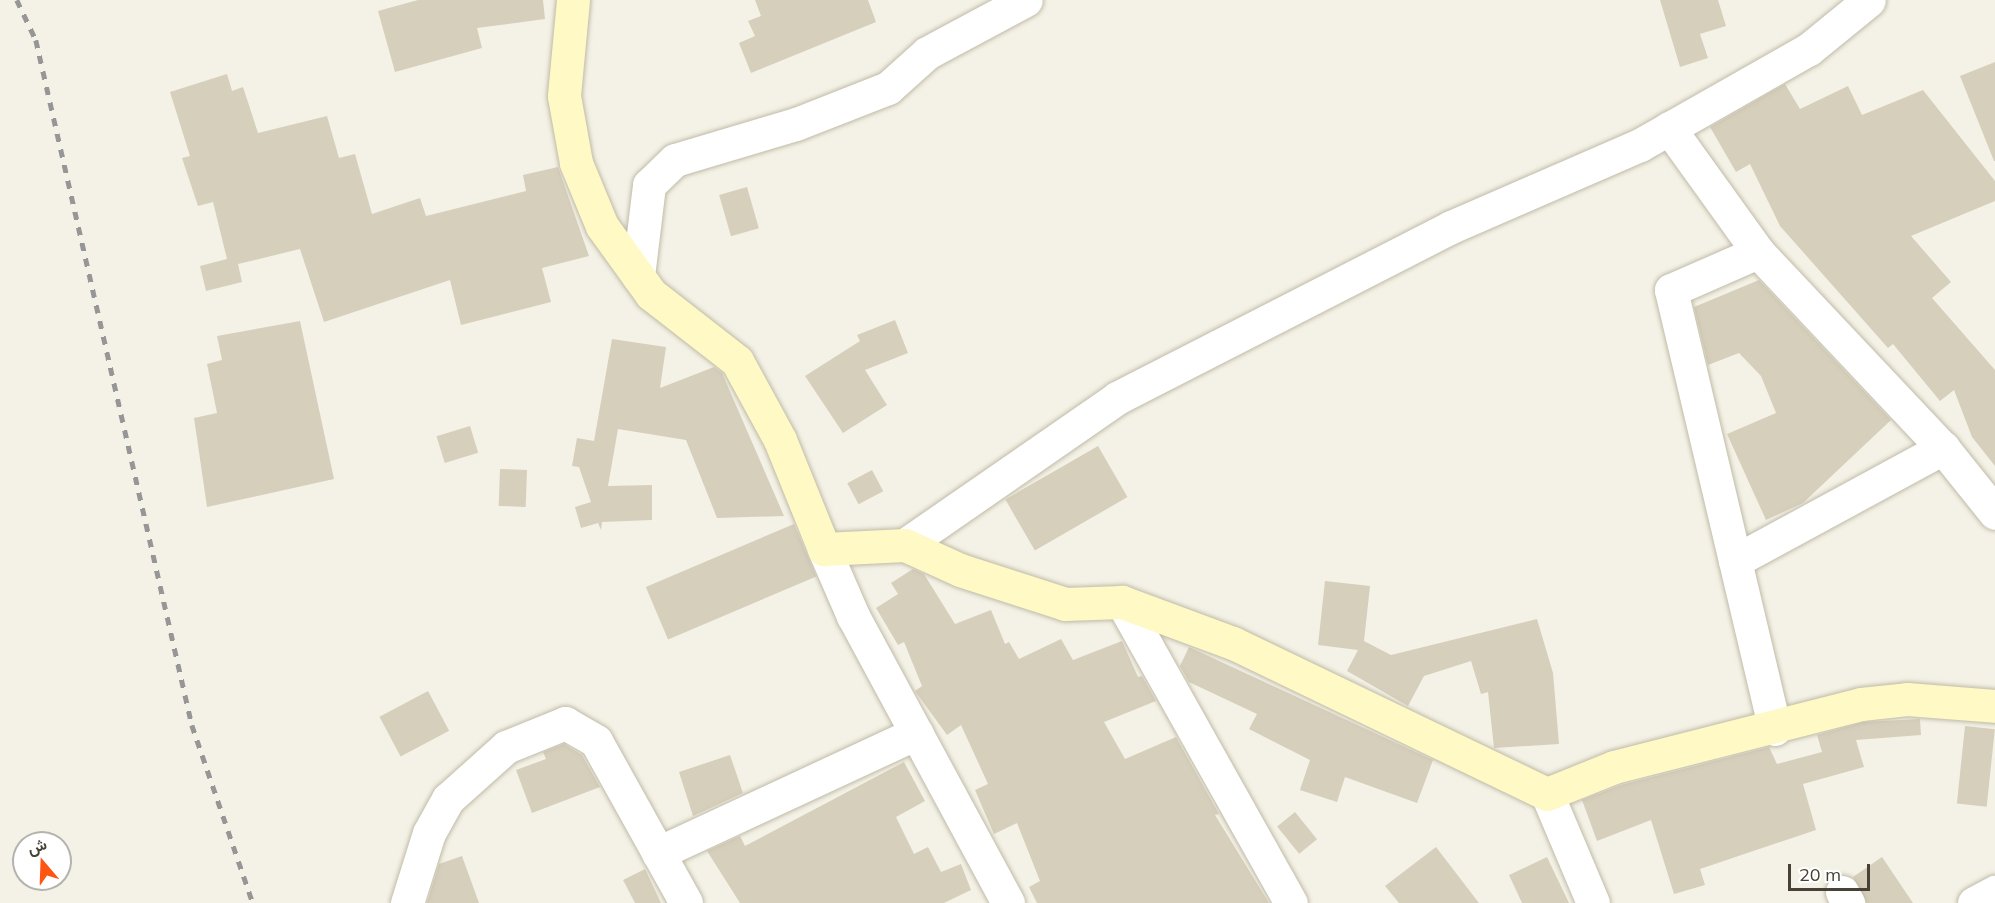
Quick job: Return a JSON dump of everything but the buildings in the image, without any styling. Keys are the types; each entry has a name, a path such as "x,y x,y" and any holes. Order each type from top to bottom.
{"street":[{"path":"573,0 564,96 576,163 602,226 651,294 737,361 780,440 824,549 916,733 1008,903"},
{"path":"638,276 649,185 675,160 796,123 888,88 927,53 1026,0"},
{"path":"905,545 1117,398 1451,227 1669,128 1809,49 1869,0"},
{"path":"1669,128 1758,252 1943,448 1995,513"},
{"path":"1758,252 1671,290 1775,729"},
{"path":"1735,561 1943,448"},
{"path":"824,549 905,545 960,570 1065,604 1122,602 1233,643 1547,794 1593,903"},
{"path":"1122,602 1291,903"},
{"path":"1547,794 1614,767 1775,729 1861,704 1907,699 1995,706"},
{"path":"407,903 429,833 448,800 506,747 556,724 575,725 596,741 686,903"},
{"path":"658,853 916,733"},
{"path":"1974,903 1995,892"}],"railway":[{"path":"17,0 36,40 192,725 253,903"}]}
